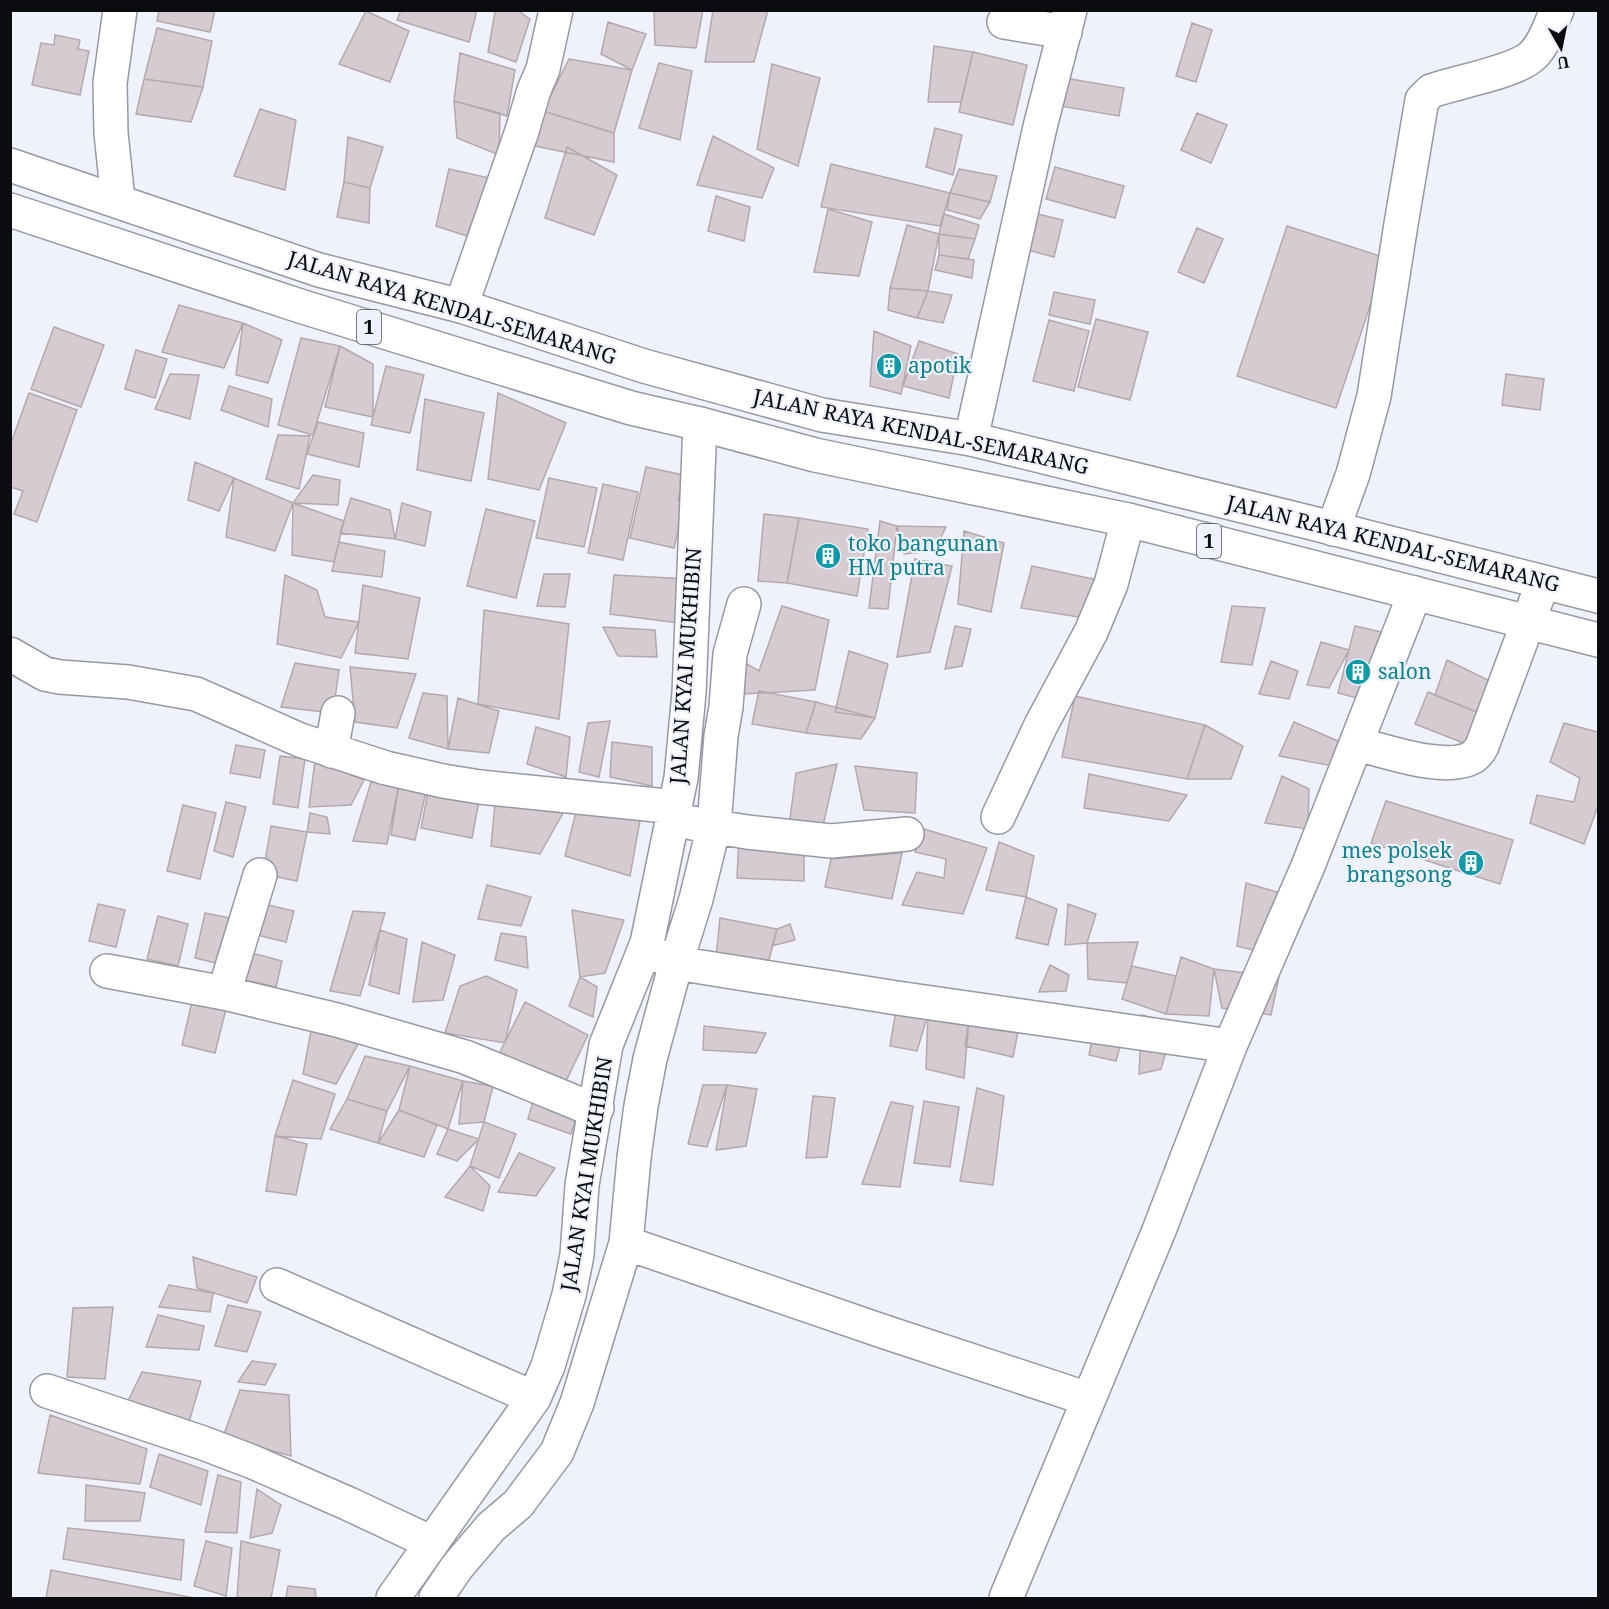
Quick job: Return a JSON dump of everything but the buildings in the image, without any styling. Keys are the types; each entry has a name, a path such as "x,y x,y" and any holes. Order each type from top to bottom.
{"main road":[{"path":"118,200 111,134 110,83 120,10"},
{"path":"461,306 543,69 556,10"},
{"path":"1334,529 1353,474 1374,396 1422,100 1431,91 1515,66 1532,56 1541,45 1557,10"},
{"path":"970,439 1038,138 1067,21 1004,22"},
{"name":"JALAN RAYA KENDAL-SEMARANG","path":"10,165 319,270 461,306 644,366 728,390 822,415 970,439 1599,596"},
{"name":"JALAN RAYA KENDAL-SEMARANG","path":"10,210 300,306 631,408 815,455 1128,520 1599,640"},
{"name":"JALAN KYAI MUKHIBIN","path":"393,1599 534,1398 548,1366 569,1295 577,1255 582,1185 606,1045 647,943 687,794 700,424"},
{"path":"998,817 1041,725 1091,632 1111,584 1128,520"},
{"path":"1357,744 1440,764 1463,762 1475,756 1482,746 1543,582"},
{"path":"1006,1599 1158,1233 1230,1046 1308,866 1415,593"},
{"path":"687,794 721,736 726,707 730,654 744,604"},
{"path":"10,654 45,674 128,682 196,694 300,740 331,751 386,768 443,781 687,794 714,826 831,841 907,834"},
{"path":"331,751 338,714"},
{"path":"436,1599 457,1567 491,1527 518,1504 557,1452 577,1403 626,1243 641,1106 650,1059 696,899 714,826"},
{"path":"224,993 260,875"},
{"path":"643,950 676,963 897,998 1230,1046"},
{"path":"107,971 224,993 338,1020 465,1057 582,1105 597,1108"},
{"path":"626,1243 1088,1399"},
{"path":"277,1286 534,1398"},
{"path":"47,1390 233,1454 432,1543"}],"place":[{"name":"apotik","path":"889,366"},
{"name":"toko bangunan HM putra","path":"828,556"},
{"name":"salon","path":"1358,672"},
{"name":"mes polsek brangsong","path":"1471,863"}]}
